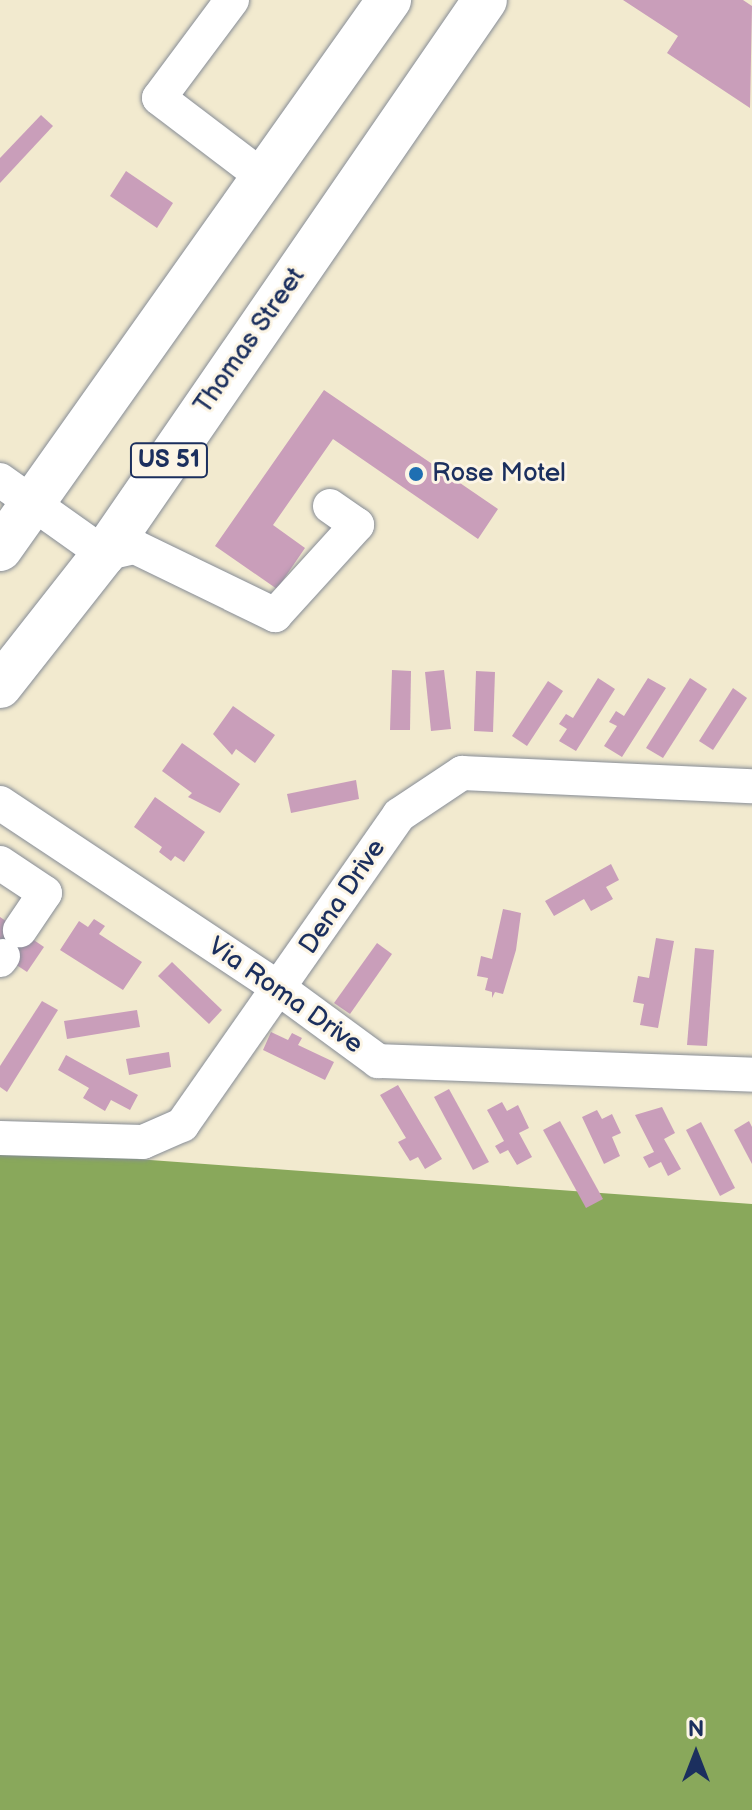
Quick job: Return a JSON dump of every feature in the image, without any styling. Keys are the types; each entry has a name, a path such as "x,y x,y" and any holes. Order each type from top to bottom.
{"highway":[{"name":"Thomas Street","path":"0,686 104,554 485,0"},
{"path":"0,549 16,491 230,224 387,1"}],"street":[{"path":"232,0 159,98 263,177"},
{"path":"16,491 104,554 135,547 275,615 357,525 330,506"},
{"name":"Dena Drive","path":"0,1138 143,1142 182,1125 399,815 462,773 752,786"},
{"name":"Via Roma Drive","path":"0,803 280,989 378,1061 752,1075"},
{"path":"0,863 45,893 8,949"}],"green space":[{"path":"0,1149 752,1204 752,1810 0,1810"}],"building":[{"path":"623,0 743,0 752,6 750,108 667,53 678,36"},
{"path":"41,115 53,126 0,183 0,158"},
{"path":"126,171 173,203 157,228 110,196"},
{"name":"Rose Motel","path":"324,390 498,509 478,539 333,439 273,525 305,548 277,589 215,546"},
{"path":"392,670 411,671 410,730 390,730"},
{"path":"444,670 451,729 431,731 425,672"},
{"path":"476,671 495,672 493,732 474,731"},
{"path":"598,678 615,689 576,751 559,741 567,729 559,724 566,714 573,718"},
{"path":"648,678 666,688 622,757 604,746 617,726 609,722 616,711 624,716"},
{"path":"690,678 707,689 663,758 646,748"},
{"path":"548,681 563,691 527,746 512,736"},
{"path":"733,688 747,698 713,750 699,741"},
{"path":"233,706 275,735 255,763 236,749 232,755 213,734"},
{"path":"182,743 240,784 220,813 188,797 192,793 162,771"},
{"path":"356,780 359,799 291,813 287,794"},
{"path":"155,797 205,832 184,862 175,856 171,861 159,852 162,847 134,827"},
{"path":"611,864 619,880 606,887 613,899 591,911 584,899 554,916 545,901"},
{"path":"503,909 521,913 516,950 503,994 495,992 492,998 492,992 485,990 488,978 477,976 481,956 492,959"},
{"path":"0,917 44,947 27,972 0,954"},
{"path":"94,919 105,926 99,934 142,962 123,990 60,950 79,921 88,927"},
{"path":"656,938 674,941 658,1028 640,1025 644,1004 633,1002 638,976 649,978"},
{"path":"377,943 392,954 350,1014 334,1003"},
{"path":"695,948 714,950 707,1046 687,1045"},
{"path":"172,962 222,1010 209,1024 158,976"},
{"path":"42,1001 58,1010 7,1092 0,1087 0,1066"},
{"path":"137,1010 140,1027 67,1039 64,1021"},
{"path":"271,1032 288,1040 292,1033 302,1038 298,1045 334,1062 325,1080 263,1050"},
{"path":"169,1052 171,1067 129,1075 126,1059"},
{"path":"66,1055 138,1095 130,1110 111,1100 105,1111 83,1098 89,1088 58,1070"},
{"path":"398,1085 442,1159 425,1169 418,1157 410,1161 398,1142 406,1138 380,1095"},
{"path":"449,1089 489,1162 473,1170 434,1097"},
{"path":"502,1102 507,1111 518,1105 529,1128 519,1133 532,1157 517,1165 508,1150 500,1154 495,1146 504,1141 487,1110"},
{"path":"662,1107 675,1133 664,1139 681,1169 668,1176 661,1162 649,1168 643,1157 654,1152 635,1115"},
{"path":"597,1110 602,1119 612,1114 621,1133 612,1137 620,1156 604,1164 582,1117"},
{"path":"560,1121 603,1199 586,1208 543,1130"},
{"path":"749,1121 752,1127 752,1164 734,1130"},
{"path":"701,1122 735,1188 720,1196 686,1130"}],"place":[{"name":"Rose Motel","path":"416,474"}]}
